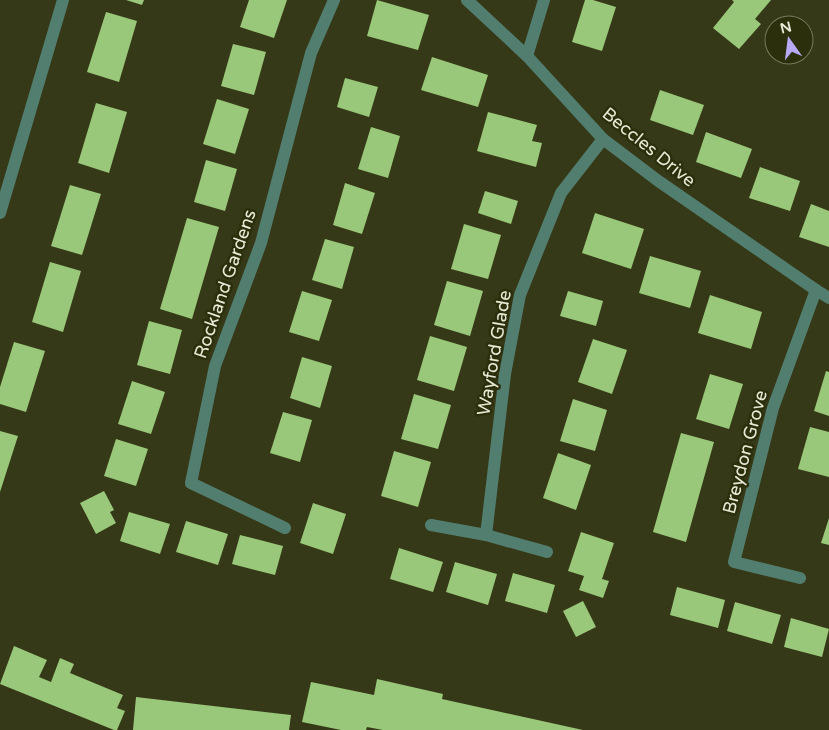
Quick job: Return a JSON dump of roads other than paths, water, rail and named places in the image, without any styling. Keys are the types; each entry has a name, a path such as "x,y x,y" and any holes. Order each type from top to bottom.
{"street":[{"path":"0,213 63,0"},
{"name":"Rockland Gardens","path":"284,528 191,483 215,366 261,243 311,53 334,0"},
{"name":"Beccles Drive","path":"467,0 527,56 603,138 657,180 829,298"},
{"path":"527,56 544,0"},
{"name":"Wayford Glade","path":"486,535 506,374 520,295 561,193 603,138"},
{"name":"Breydon Grove","path":"800,578 734,562 773,408 816,290"},
{"path":"431,526 486,535 547,552"}]}
